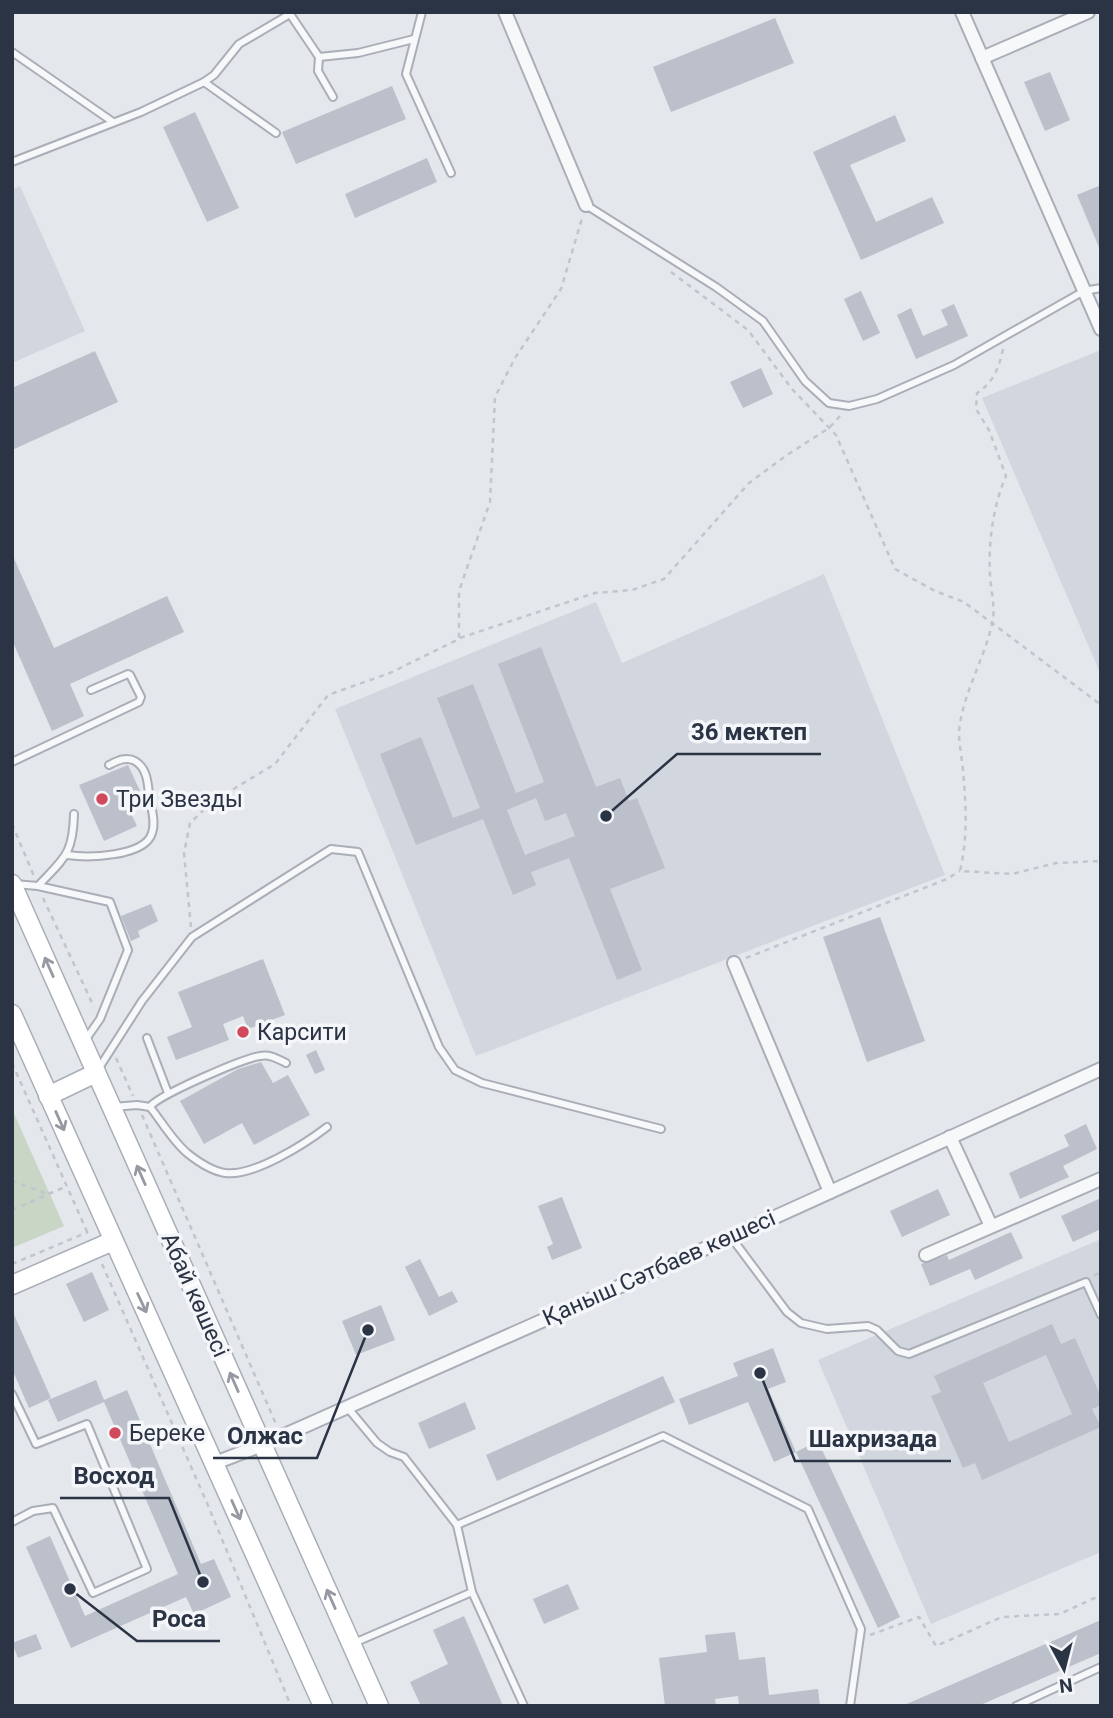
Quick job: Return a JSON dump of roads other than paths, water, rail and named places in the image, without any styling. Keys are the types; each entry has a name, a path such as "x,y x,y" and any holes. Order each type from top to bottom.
{"main road":[{"name":"Абай көшесі","path":"12,884 379,1706"},
{"path":"12,1014 323,1706"},
{"path":"48,1096 96,1073"},
{"path":"12,1285 91,1240 113,1241"}],"street":[{"path":"505,12 586,205"},
{"path":"961,12 1101,329"},
{"path":"982,58 1088,12"},
{"path":"734,963 830,1192"},
{"name":"Қаныш Сәтбаев көшесі","path":"215,1463 731,1237 1101,1069"},
{"path":"950,1137 991,1226"},
{"path":"926,1255 1101,1179"}],"lane":[{"path":"422,12 407,74 451,173"},
{"path":"12,162 204,82 215,75 239,44 291,13 319,57 318,71 333,97"},
{"path":"319,57 358,53 414,39"},
{"path":"12,52 113,122"},
{"path":"204,82 276,133"},
{"path":"586,205 716,287 763,321 805,381 829,403 849,406 877,399 954,365 1084,291 1101,288"},
{"path":"12,762 139,702 141,697 128,674 91,690"},
{"path":"67,855 104,857 146,844 152,836 146,774 135,761 124,758 109,765"},
{"path":"38,886 67,855 72,845 74,814"},
{"path":"96,1073 142,1001 192,937 331,849 358,852 439,1047 455,1070 482,1083 661,1129"},
{"path":"12,884 38,886 110,902 128,950 100,1019 83,1044"},
{"path":"147,1038 168,1093"},
{"path":"150,1107 153,1101 168,1093 237,1063 260,1056 274,1056 286,1063"},
{"path":"111,1107 150,1107 173,1139 188,1154 206,1166 226,1173 243,1171 268,1162 327,1127"},
{"path":"731,1237 788,1312 801,1322 827,1329 868,1326 877,1330 898,1350 909,1354 1086,1282 1101,1315"},
{"path":"12,1394 36,1444 87,1424 147,1569 93,1593 53,1508 33,1511 12,1522"},
{"path":"346,1407 377,1443 404,1457 457,1525 472,1592 524,1706"},
{"path":"457,1525 663,1436 808,1509 861,1629 850,1706"},
{"path":"351,1644 472,1592"},
{"path":"1016,1706 1101,1667"}],"place":[{"name":"Три Звезды","path":"102,799"},
{"name":"36 мектеп","path":"606,816"},
{"name":"Карсити","path":"243,1032"},
{"name":"Олжас","path":"368,1330"},
{"name":"Шахризада","path":"760,1373"},
{"name":"Береке","path":"115,1433"},
{"name":"Восход","path":"203,1582"},
{"name":"Роса","path":"70,1589"}]}
